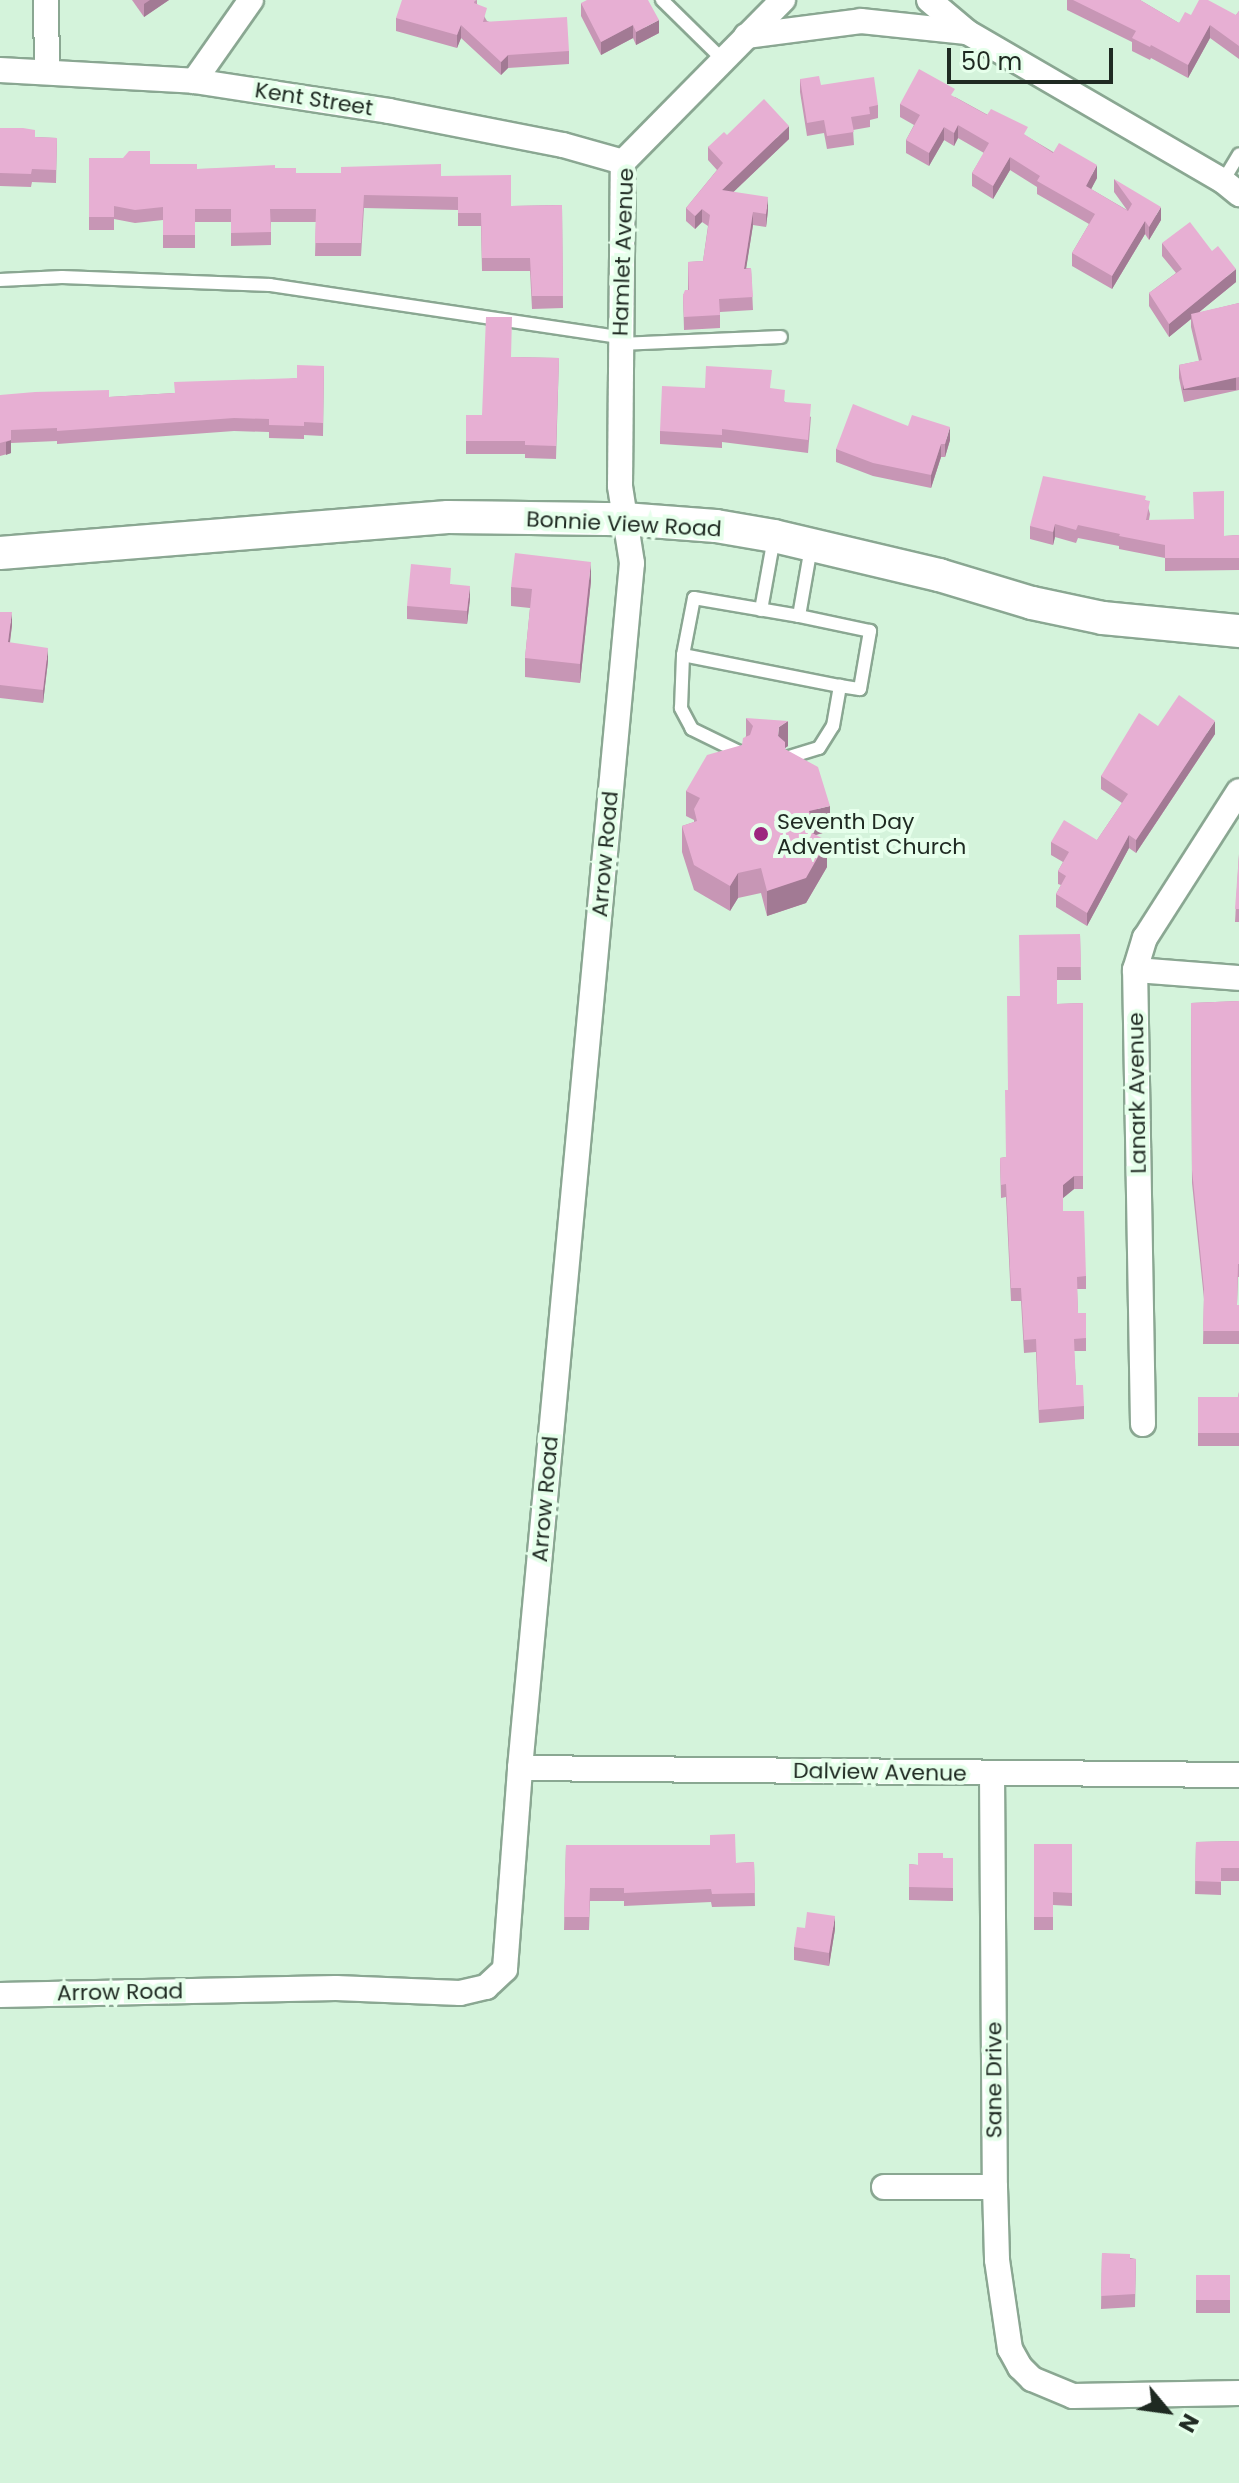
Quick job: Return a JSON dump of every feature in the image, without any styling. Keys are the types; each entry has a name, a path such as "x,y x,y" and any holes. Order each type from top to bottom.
{"street":[{"path":"46,0 47,72"},
{"path":"194,81 251,0"},
{"name":"Hamlet Avenue","path":"624,519 620,486 619,341 623,162 783,0"},
{"path":"929,0 967,32 1231,187"},
{"path":"746,36 861,21 967,32"},
{"name":"Kent Street","path":"0,70 194,81 389,111 563,145 623,162"},
{"name":"Bonnie View Road","path":"0,553 448,517 624,519 716,526 774,536 1032,603 1103,618 1239,631"},
{"name":"Arrow Road","path":"0,1995 336,1988 460,1993 486,1987 505,1969 520,1768 632,563 624,519"},
{"name":"Lanark Avenue","path":"1143,1424 1135,970 1145,938 1157,916 1239,791"},
{"path":"1135,970 1239,978"},
{"name":"Dalview Avenue","path":"520,1768 1239,1775"},
{"name":"Sane Drive","path":"992,1773 997,2260 1010,2349 1020,2367 1032,2379 1073,2396 1239,2393"},
{"path":"884,2187 995,2187"}],"lane":[{"path":"662,0 722,59"},
{"path":"1231,187 1239,154"},
{"path":"0,280 62,277 270,285 619,341 781,337"},
{"path":"761,610 774,536"},
{"path":"799,616 811,544"},
{"path":"683,655 860,689 870,631 694,598 683,655 681,708 692,729 723,747 744,754"},
{"path":"786,758 819,748 833,726 840,686"}],"building":[{"path":"402,0 475,0 474,3 487,8 483,22 567,17 569,51 508,55 501,62 461,25 457,35 396,18"},
{"path":"587,0 648,0 659,20 636,32 633,25 601,42 581,3"},
{"path":"1073,0 1140,0 1179,23 1185,12 1191,15 1199,0 1208,0 1236,15 1239,11 1239,46 1210,25 1188,65 1132,38 1136,31"},
{"path":"919,69 955,89 951,95 987,115 991,109 1028,127 1024,134 1053,153 1059,143 1097,165 1086,186 1128,211 1132,204 1114,179 1161,207 1149,227 1145,221 1112,276 1072,253 1095,214 1037,181 1040,176 1010,157 993,186 972,173 989,143 958,125 954,133 944,127 929,153 906,140 920,115 900,104"},
{"path":"819,76 821,85 874,77 878,105 869,107 870,114 851,117 854,132 827,136 824,120 807,123 800,79"},
{"path":"764,99 789,126 722,190 768,197 766,214 753,212 744,269 751,268 753,297 719,299 720,315 684,317 683,295 685,290 689,290 688,262 703,261 710,215 702,209 695,216 686,208 723,163 708,147 724,132 727,135"},
{"path":"0,128 35,130 35,137 57,138 56,170 32,169 31,174 0,173"},
{"path":"129,151 150,151 150,164 197,164 197,169 275,165 275,168 296,168 296,173 341,173 341,167 441,164 441,176 511,175 511,206 562,205 563,296 532,296 530,258 482,258 481,213 458,213 458,197 364,195 361,243 315,243 316,209 270,209 271,232 231,233 231,209 195,209 195,235 163,235 163,207 135,210 114,206 114,217 89,217 89,158 123,158"},
{"path":"1190,222 1212,251 1218,246 1236,269 1169,324 1149,293 1182,269 1162,243"},
{"path":"1239,303 1239,377 1184,389 1179,365 1202,360 1191,314"},
{"path":"486,317 512,317 511,357 559,358 556,446 525,445 525,441 466,441 466,415 482,415"},
{"path":"297,365 324,366 323,423 269,425 269,419 234,418 57,431 57,428 11,430 11,440 0,443 0,395 109,390 109,397 175,393 174,382 297,378"},
{"path":"706,366 772,370 770,388 785,390 784,402 811,404 808,440 722,429 722,435 660,431 662,386 705,388"},
{"path":"853,404 908,426 912,415 950,427 931,475 873,463 836,449"},
{"path":"1043,476 1146,496 1145,500 1150,501 1146,520 1194,519 1193,492 1224,491 1224,536 1239,535 1239,558 1165,558 1165,545 1120,534 1078,525 1076,530 1055,524 1053,532 1030,526"},
{"path":"515,553 591,562 580,664 525,658 532,589 511,587"},
{"path":"411,564 451,568 450,584 470,586 467,611 407,606"},
{"path":"0,612 12,612 8,642 48,648 43,690 0,685"},
{"path":"1179,695 1215,721 1136,840 1129,835 1087,913 1056,894 1066,876 1058,871 1069,852 1051,842 1064,820 1097,840 1128,794 1101,776 1139,713 1158,726"},
{"path":"746,718 788,721 779,727 778,736 785,742 785,749 818,767 830,806 809,811 812,821 807,830 827,841 806,878 767,891 761,868 738,873 730,886 694,865 682,826 697,821 694,809 700,798 686,791 707,755 742,745 743,738 750,735 753,726"},
{"path":"1239,854 1239,909 1235,909"},
{"path":"1080,934 1081,967 1057,967 1057,1004 1083,1003 1083,1176 1074,1176 1063,1185 1063,1211 1084,1211 1086,1276 1077,1277 1078,1313 1086,1313 1086,1338 1074,1339 1076,1385 1083,1385 1084,1406 1039,1410 1036,1339 1024,1340 1021,1288 1011,1288 1006,1184 1001,1185 1000,1158 1006,1157 1007,996 1020,996 1019,935"},
{"path":"1239,1001 1239,1331 1203,1331 1204,1289 1192,1170 1191,1003"},
{"path":"1239,1392 1239,1433 1198,1433 1198,1397 1238,1397"},
{"path":"735,1834 736,1863 754,1862 755,1893 712,1894 711,1889 624,1893 624,1888 590,1888 589,1917 564,1917 566,1845 710,1845 710,1835"},
{"path":"1239,1841 1239,1868 1221,1868 1221,1882 1195,1881 1196,1842"},
{"path":"1034,1844 1072,1844 1072,1893 1053,1892 1053,1917 1034,1917"},
{"path":"918,1853 943,1853 943,1858 953,1858 953,1888 909,1887 909,1864 918,1865"},
{"path":"807,1912 835,1916 829,1953 794,1947 797,1927 805,1928"},
{"path":"1102,2253 1130,2254 1130,2259 1136,2259 1135,2294 1101,2296"},
{"path":"1196,2275 1230,2275 1230,2300 1196,2300"}],"place":[{"name":"Seventh Day Adventist Church","path":"761,834"}]}
